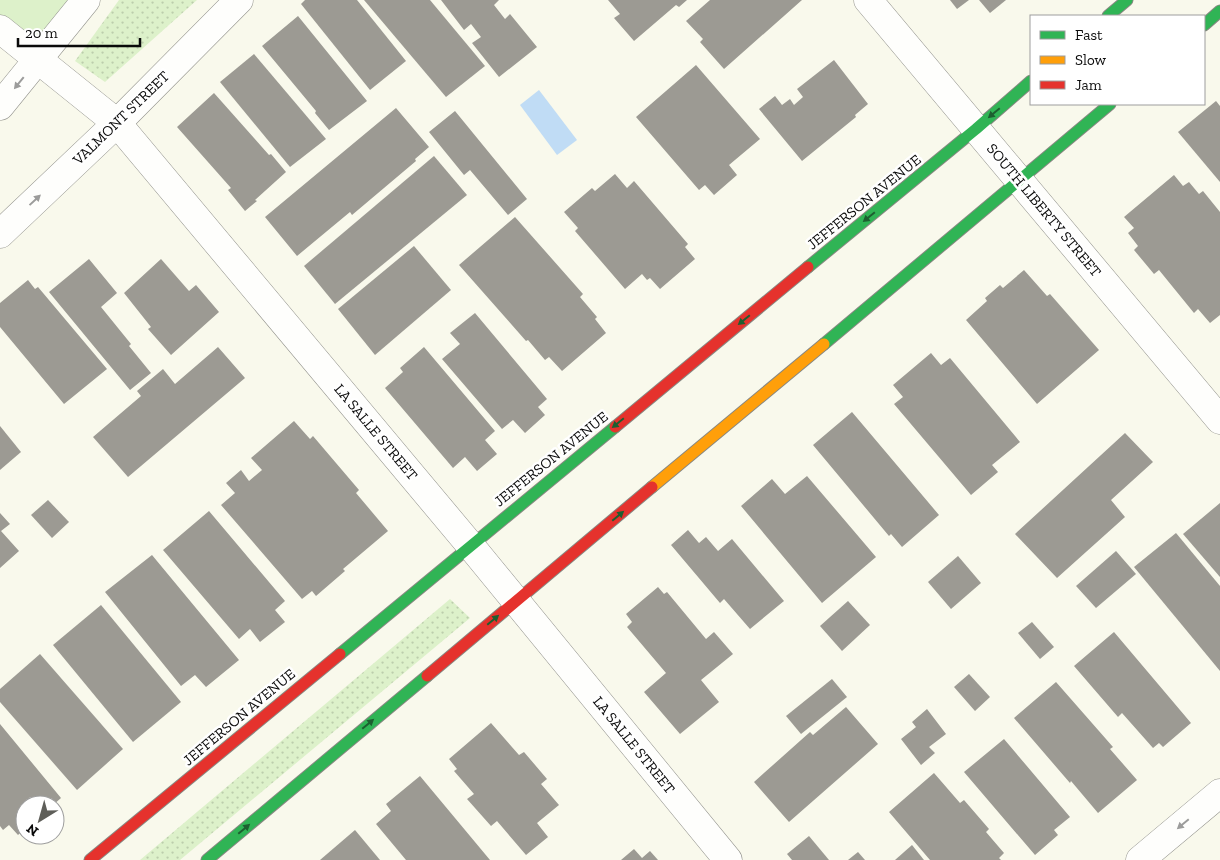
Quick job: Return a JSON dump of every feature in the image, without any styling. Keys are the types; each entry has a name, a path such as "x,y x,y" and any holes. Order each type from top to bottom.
{"street":[{"path":"0,106 86,0"},
{"name":"VALMONT STREET","path":"0,234 117,123 240,0"},
{"name":"SOUTH LIBERTY STREET","path":"868,0 1220,420"},
{"path":"1109,15 1127,0"},
{"path":"1205,24 1220,11"},
{"name":"LA SALLE STREET","path":"0,29 117,123 470,545 728,860"},
{"name":"JEFFERSON AVENUE","path":"90,860 976,129 1030,82"},
{"path":"206,860 1109,105"},
{"path":"1140,860 1220,793"}],"green space":[{"path":"0,0 86,0 38,60 0,29"},
{"path":"119,0 197,0 105,82 75,61"},
{"path":"450,599 470,618 180,860 140,860"}],"water":[{"path":"539,90 577,140 557,155 520,105"}],"building":[{"path":"305,0 357,0 406,61 370,90 301,4"},
{"path":"364,0 430,0 485,66 446,97"},
{"path":"441,0 499,0 494,5 505,19 510,14 537,47 499,77 472,43 481,37 471,24 464,30"},
{"path":"608,0 687,0 679,7 676,5 634,41 614,18 620,14"},
{"path":"710,0 802,0 724,69 700,42 703,39 686,21"},
{"path":"950,0 969,0 957,9"},
{"path":"979,0 1006,0 990,13"},
{"path":"298,16 367,101 329,130 315,113 316,111 262,46"},
{"path":"254,54 326,139 290,167 220,82"},
{"path":"834,60 868,104 855,115 856,117 802,161 759,109 775,96 782,105 790,99 794,105 803,97 797,89"},
{"path":"696,65 760,139 729,165 737,175 714,195 705,185 699,190 636,117"},
{"path":"214,93 286,172 245,211 228,190 231,188 177,127"},
{"path":"1216,101 1220,106 1220,182 1178,132"},
{"path":"396,108 429,147 415,159 416,161 352,215 350,212 297,256 265,217"},
{"path":"455,111 527,199 508,215 470,170 464,175 429,132"},
{"path":"434,156 467,195 335,304 304,266"},
{"path":"615,174 627,188 634,181 688,244 685,247 695,259 660,289 650,278 647,280 642,274 625,289 575,231 578,228 564,212 592,188 595,191"},
{"path":"1174,175 1183,186 1189,182 1199,194 1203,191 1220,212 1220,315 1210,323 1198,309 1194,313 1159,270 1154,274 1134,250 1138,246 1128,233 1134,228 1124,217"},
{"path":"515,217 583,294 580,297 597,317 595,319 606,333 562,371 549,357 545,360 528,340 526,341 459,265"},
{"path":"414,246 451,290 375,355 338,309"},
{"path":"89,259 117,293 101,307 131,344 129,346 151,373 130,390 49,292"},
{"path":"161,259 189,291 196,285 219,312 171,355 148,329 151,327 124,293"},
{"path":"1024,270 1047,296 1050,294 1099,350 1037,404 966,320 987,301 985,298 1000,285 1003,288"},
{"path":"28,280 35,289 38,287 107,369 64,404 0,327 0,303"},
{"path":"475,313 547,399 538,407 545,415 525,433 513,420 502,429 442,359 460,344 450,333"},
{"path":"218,347 245,378 128,477 93,437 141,396 137,391 163,369 175,384"},
{"path":"424,347 495,431 485,440 497,454 477,471 465,457 453,468 385,388 403,372 400,368"},
{"path":"931,353 941,365 950,358 1020,442 992,465 998,472 971,495 894,404 903,397 893,385"},
{"path":"852,412 939,515 902,547 891,534 889,536 813,445"},
{"path":"294,421 310,439 313,436 359,490 356,493 388,531 343,569 345,571 316,596 312,591 302,599 221,505 235,493 226,483 241,470 249,481 262,470 251,458"},
{"path":"0,426 21,452 0,470"},
{"path":"1125,433 1153,462 1111,500 1125,517 1057,578 1015,534"},
{"path":"807,476 876,557 822,603 741,506 772,479 785,494"},
{"path":"48,500 69,522 52,538 31,515"},
{"path":"1220,503 1220,577 1183,534"},
{"path":"209,511 285,601 275,610 285,622 260,642 250,629 239,639 163,550"},
{"path":"0,513 10,524 1,531 19,551 0,568"},
{"path":"688,530 699,543 706,537 718,551 732,539 784,601 750,629 724,599 720,603 671,545"},
{"path":"1176,533 1220,586 1220,671 1134,567"},
{"path":"1116,551 1136,574 1096,608 1076,586"},
{"path":"152,555 239,660 206,687 195,675 181,686 105,592"},
{"path":"958,556 981,583 951,609 928,582"},
{"path":"658,587 664,594 667,592 706,639 714,632 733,654 701,680 719,702 680,734 644,692 666,673 627,627 632,622 626,614"},
{"path":"848,601 870,625 842,651 820,626"},
{"path":"101,605 181,702 133,742 53,645"},
{"path":"1032,622 1054,647 1040,659 1018,633"},
{"path":"1114,632 1191,723 1163,747 1159,743 1153,748 1122,713 1118,717 1074,666"},
{"path":"40,654 123,749 77,790 0,702 0,689"},
{"path":"969,674 990,697 975,711 954,687"},
{"path":"832,679 847,697 801,734 786,716"},
{"path":"1056,682 1113,747 1110,749 1137,780 1098,813 1014,718"},
{"path":"846,707 878,744 789,822 754,782 810,732 813,735"},
{"path":"927,709 946,734 929,747 935,753 921,765 901,739 916,727 912,722"},
{"path":"491,723 519,755 524,752 547,779 541,784 559,805 537,823 548,837 526,855 497,821 491,826 467,799 474,794 454,771 457,769 449,759"},
{"path":"0,724 59,795 15,795 15,832 9,825 3,830 0,826"},
{"path":"1004,739 1070,817 1054,830 1058,835 1035,855 964,772"},
{"path":"934,773 960,803 964,800 989,829 986,832 1004,853 999,858 1001,860 930,860 889,812"},
{"path":"420,776 490,860 406,860 376,824 391,811 386,804"},
{"path":"355,830 380,860 320,860"},
{"path":"809,836 829,860 792,860 787,854"},
{"path":"912,845 924,860 895,860"},
{"path":"634,849 642,858 650,851 658,860 621,860"},
{"path":"858,852 865,860 848,860"}],"traffic: fast":[{"path":"1109,15 1127,0"},
{"path":"1205,24 1220,11"},
{"path":"808,267 976,129 1030,82"},
{"path":"824,344 1109,105"},
{"path":"340,654 615,427"},
{"path":"207,860 427,676"}],"traffic: slow":[{"path":"652,487 824,344"}],"traffic: jam":[{"path":"615,427 808,267"},
{"path":"427,676 652,487"},
{"path":"90,860 340,654"}]}
